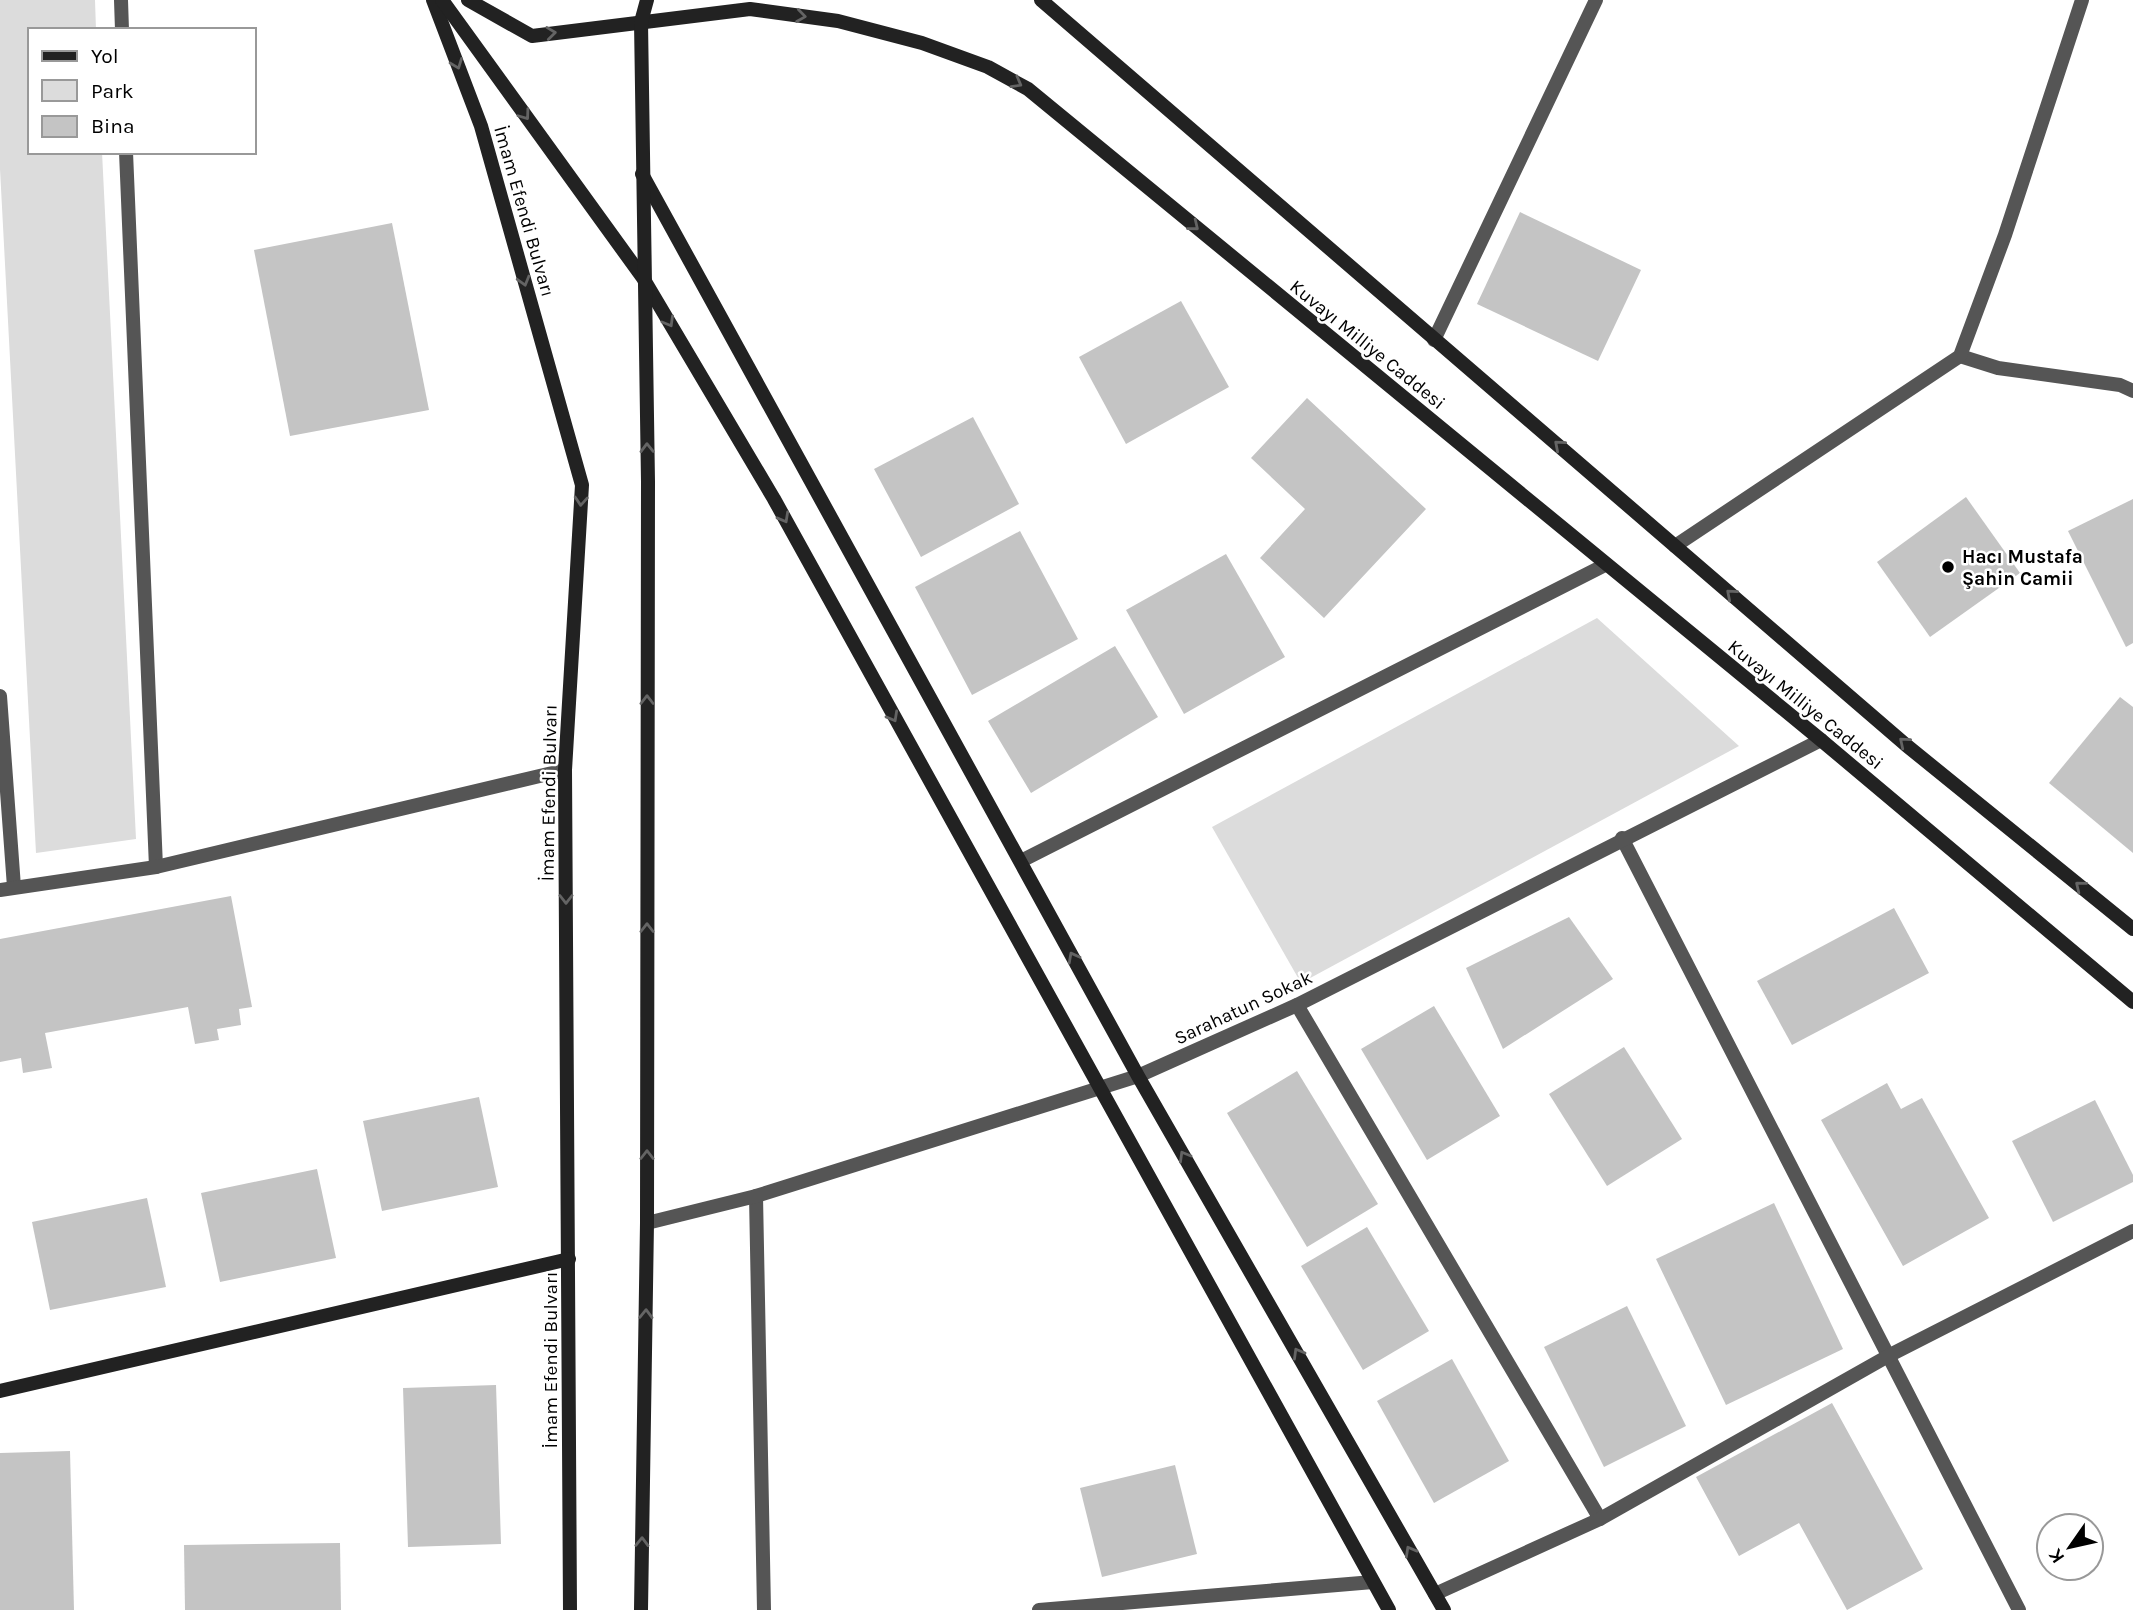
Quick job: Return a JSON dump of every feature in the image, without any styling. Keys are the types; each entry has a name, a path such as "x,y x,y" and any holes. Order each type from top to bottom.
{"main road":[{"name":"İmam Efendi Bulvarı","path":"433,0 481,126 582,485 565,770 570,1610"},
{"path":"442,0 643,278 774,499 1389,1610"},
{"name":"Kuvayı Milliye Caddesi","path":"468,0 532,36 750,9 838,21 922,43 988,67 1027,89 1821,740 2133,1002"},
{"path":"640,1610 647,1223 648,481 641,22 647,0"},
{"name":"Kuvayı Milliye Caddesi","path":"1041,0 1906,745 2133,929"},
{"path":"642,174 1138,1076 1444,1610"},
{"path":"0,1391 569,1259"}],"street":[{"path":"121,0 122,28"},
{"path":"1434,340 1596,0"},
{"path":"1675,546 1960,356 2005,235 2082,0"},
{"path":"126,154 156,867"},
{"path":"1960,356 1998,368 2120,385 2133,391"},
{"path":"1021,861 1605,565"},
{"path":"0,696 7,889 156,867 565,770"},
{"name":"Sarahatun Sokak","path":"647,1223 756,1196 1138,1076 1297,1005 1622,838 1821,740"},
{"path":"1622,838 2019,1610"},
{"path":"1297,1005 1600,1519"},
{"path":"756,1196 764,1610"},
{"path":"1435,1594 1600,1519 1890,1355 2133,1231"},
{"path":"1039,1610 1373,1582"}],"green space":[{"path":"0,0 95,0 96,28 28,28 28,154 102,154 136,839 36,853 0,169"},
{"path":"1597,618 1739,746 1301,983 1212,827"}],"building":[{"path":"1520,212 1641,270 1598,361 1477,304"},
{"path":"392,223 429,410 290,436 254,250"},
{"path":"1181,301 1229,387 1126,444 1079,357"},
{"path":"1307,398 1426,509 1324,618 1260,558 1305,509 1251,458"},
{"path":"973,417 1019,504 921,557 874,469"},
{"name":"Hacı Mustafa Şahin Camii","path":"1966,497 2020,573 1930,637 1877,562"},
{"path":"2133,499 2133,643 2126,647 2068,531"},
{"path":"1020,531 1078,639 972,695 915,587"},
{"path":"1226,554 1285,657 1184,714 1126,610"},
{"path":"1115,646 1158,717 1031,793 988,721"},
{"path":"2120,697 2133,707 2133,853 2049,783"},
{"path":"231,896 252,1007 239,1009 241,1025 217,1029 219,1040 195,1044 188,1007 45,1033 52,1068 23,1073 21,1058 0,1062 0,939"},
{"path":"1894,908 1929,973 1792,1045 1757,981"},
{"path":"1569,917 1613,979 1503,1049 1466,968"},
{"path":"1434,1006 1500,1116 1427,1160 1361,1049"},
{"path":"1624,1047 1682,1139 1607,1186 1549,1094"},
{"path":"1297,1071 1378,1204 1307,1247 1227,1113"},
{"path":"1887,1083 1901,1109 1922,1098 1989,1218 1903,1266 1821,1120"},
{"path":"479,1097 498,1187 382,1211 363,1121"},
{"path":"2095,1100 2133,1175 2133,1182 2053,1222 2012,1141"},
{"path":"317,1169 336,1258 220,1282 201,1193"},
{"path":"147,1198 166,1287 50,1310 32,1222"},
{"path":"1774,1203 1843,1349 1726,1405 1656,1259"},
{"path":"1367,1227 1429,1331 1363,1370 1301,1266"},
{"path":"1627,1306 1686,1426 1604,1467 1544,1347"},
{"path":"1452,1359 1509,1461 1434,1503 1377,1401"},
{"path":"496,1385 501,1544 408,1547 403,1388"},
{"path":"1832,1403 1923,1569 1847,1610 1799,1523 1739,1556 1696,1477"},
{"path":"70,1451 74,1610 0,1610 0,1453"},
{"path":"1175,1465 1197,1554 1102,1577 1080,1488"},
{"path":"340,1543 341,1610 185,1610 184,1545"}],"place":[{"name":"Hacı Mustafa Şahin Camii","path":"1948,567"}]}
